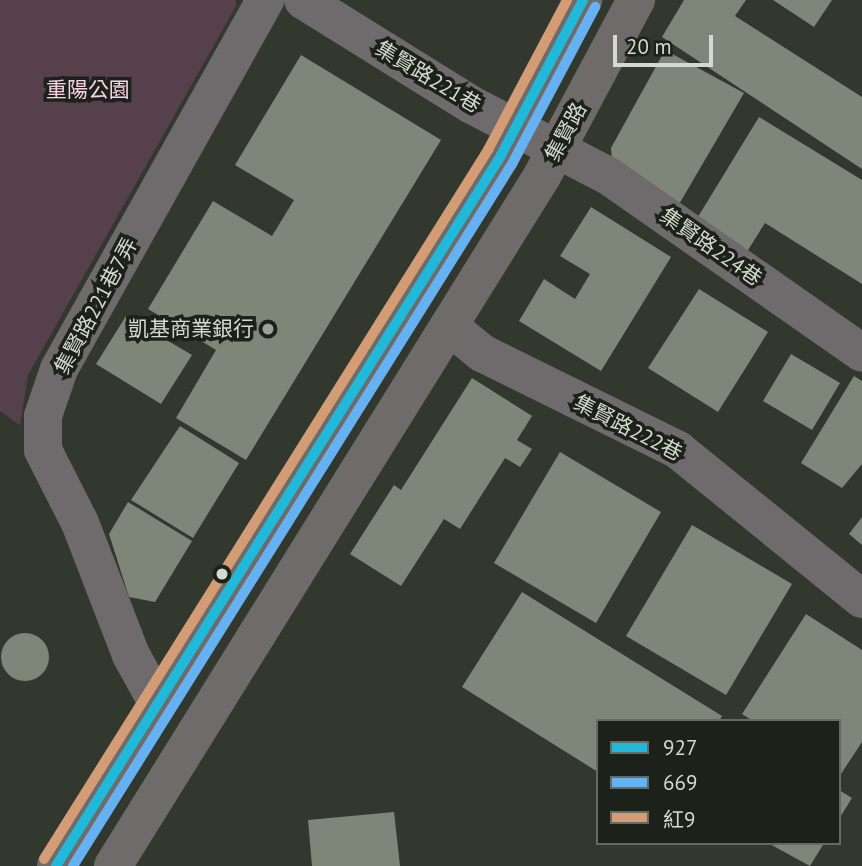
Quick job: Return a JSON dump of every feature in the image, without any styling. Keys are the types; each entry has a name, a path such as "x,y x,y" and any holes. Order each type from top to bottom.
{"main road":[{"path":"56,866 517,128 583,0"},
{"name":"集賢路","path":"113,866 449,326 557,146 636,0"}],"street":[{"name":"集賢路221巷7弄","path":"157,702 131,655 80,523 43,450 43,416 59,369 265,0"},
{"name":"集賢路221巷","path":"303,0 517,128 557,146"},
{"name":"集賢路224巷","path":"557,146 610,177 862,353"},
{"name":"集賢路222巷","path":"449,326 482,353 678,450 862,600"}],"green space":[{"name":"重陽公園","path":"0,0 236,0 236,6 28,375 20,425 0,411"}],"building":[{"path":"684,0 746,0 735,16 862,97 862,169 662,37"},
{"path":"773,0 832,0 814,27"},
{"path":"665,50 744,93 678,206 612,159 611,148"},
{"path":"301,55 441,140 246,460 176,418 216,350 148,309 213,201 272,236 294,200 235,165"},
{"path":"759,117 862,180 862,284 765,223 745,255 693,225"},
{"path":"591,207 671,257 601,371 519,321 544,279 575,299 590,274 560,256"},
{"path":"699,289 768,332 718,412 648,368"},
{"path":"126,316 192,355 161,404 96,364"},
{"path":"791,354 840,383 812,430 763,401"},
{"path":"854,376 862,381 862,464 842,488 801,463"},
{"path":"472,378 532,416 517,440 532,449 520,467 505,458 460,529 444,519 401,586 350,554 394,485 401,490"},
{"path":"180,426 239,463 193,538 131,500"},
{"path":"560,452 661,512 596,623 494,563"},
{"path":"128,502 192,541 155,602 129,597 109,534"},
{"path":"862,517 862,545 849,534"},
{"path":"692,525 792,584 726,695 626,636"},
{"path":"522,592 722,716 720,719 596,719 596,771 462,687"},
{"path":"806,614 862,650 862,742 841,774 841,719 750,719 742,714"},
{"path":"25,633 42,640 49,657 42,674 25,681 8,674 1,657 8,640"},
{"path":"841,791 852,798 841,816"},
{"path":"394,812 400,866 312,866 308,820"},
{"path":"772,845 823,845 810,866"}],"transit line":[{"name":"紅9","path":"44,859 488,150 567,0"},
{"name":"927","path":"56,866 500,157 583,0"},
{"name":"669","path":"73,866 512,164 595,7"}],"place":[{"name":"凱基商業銀行","path":"268,329"}]}
